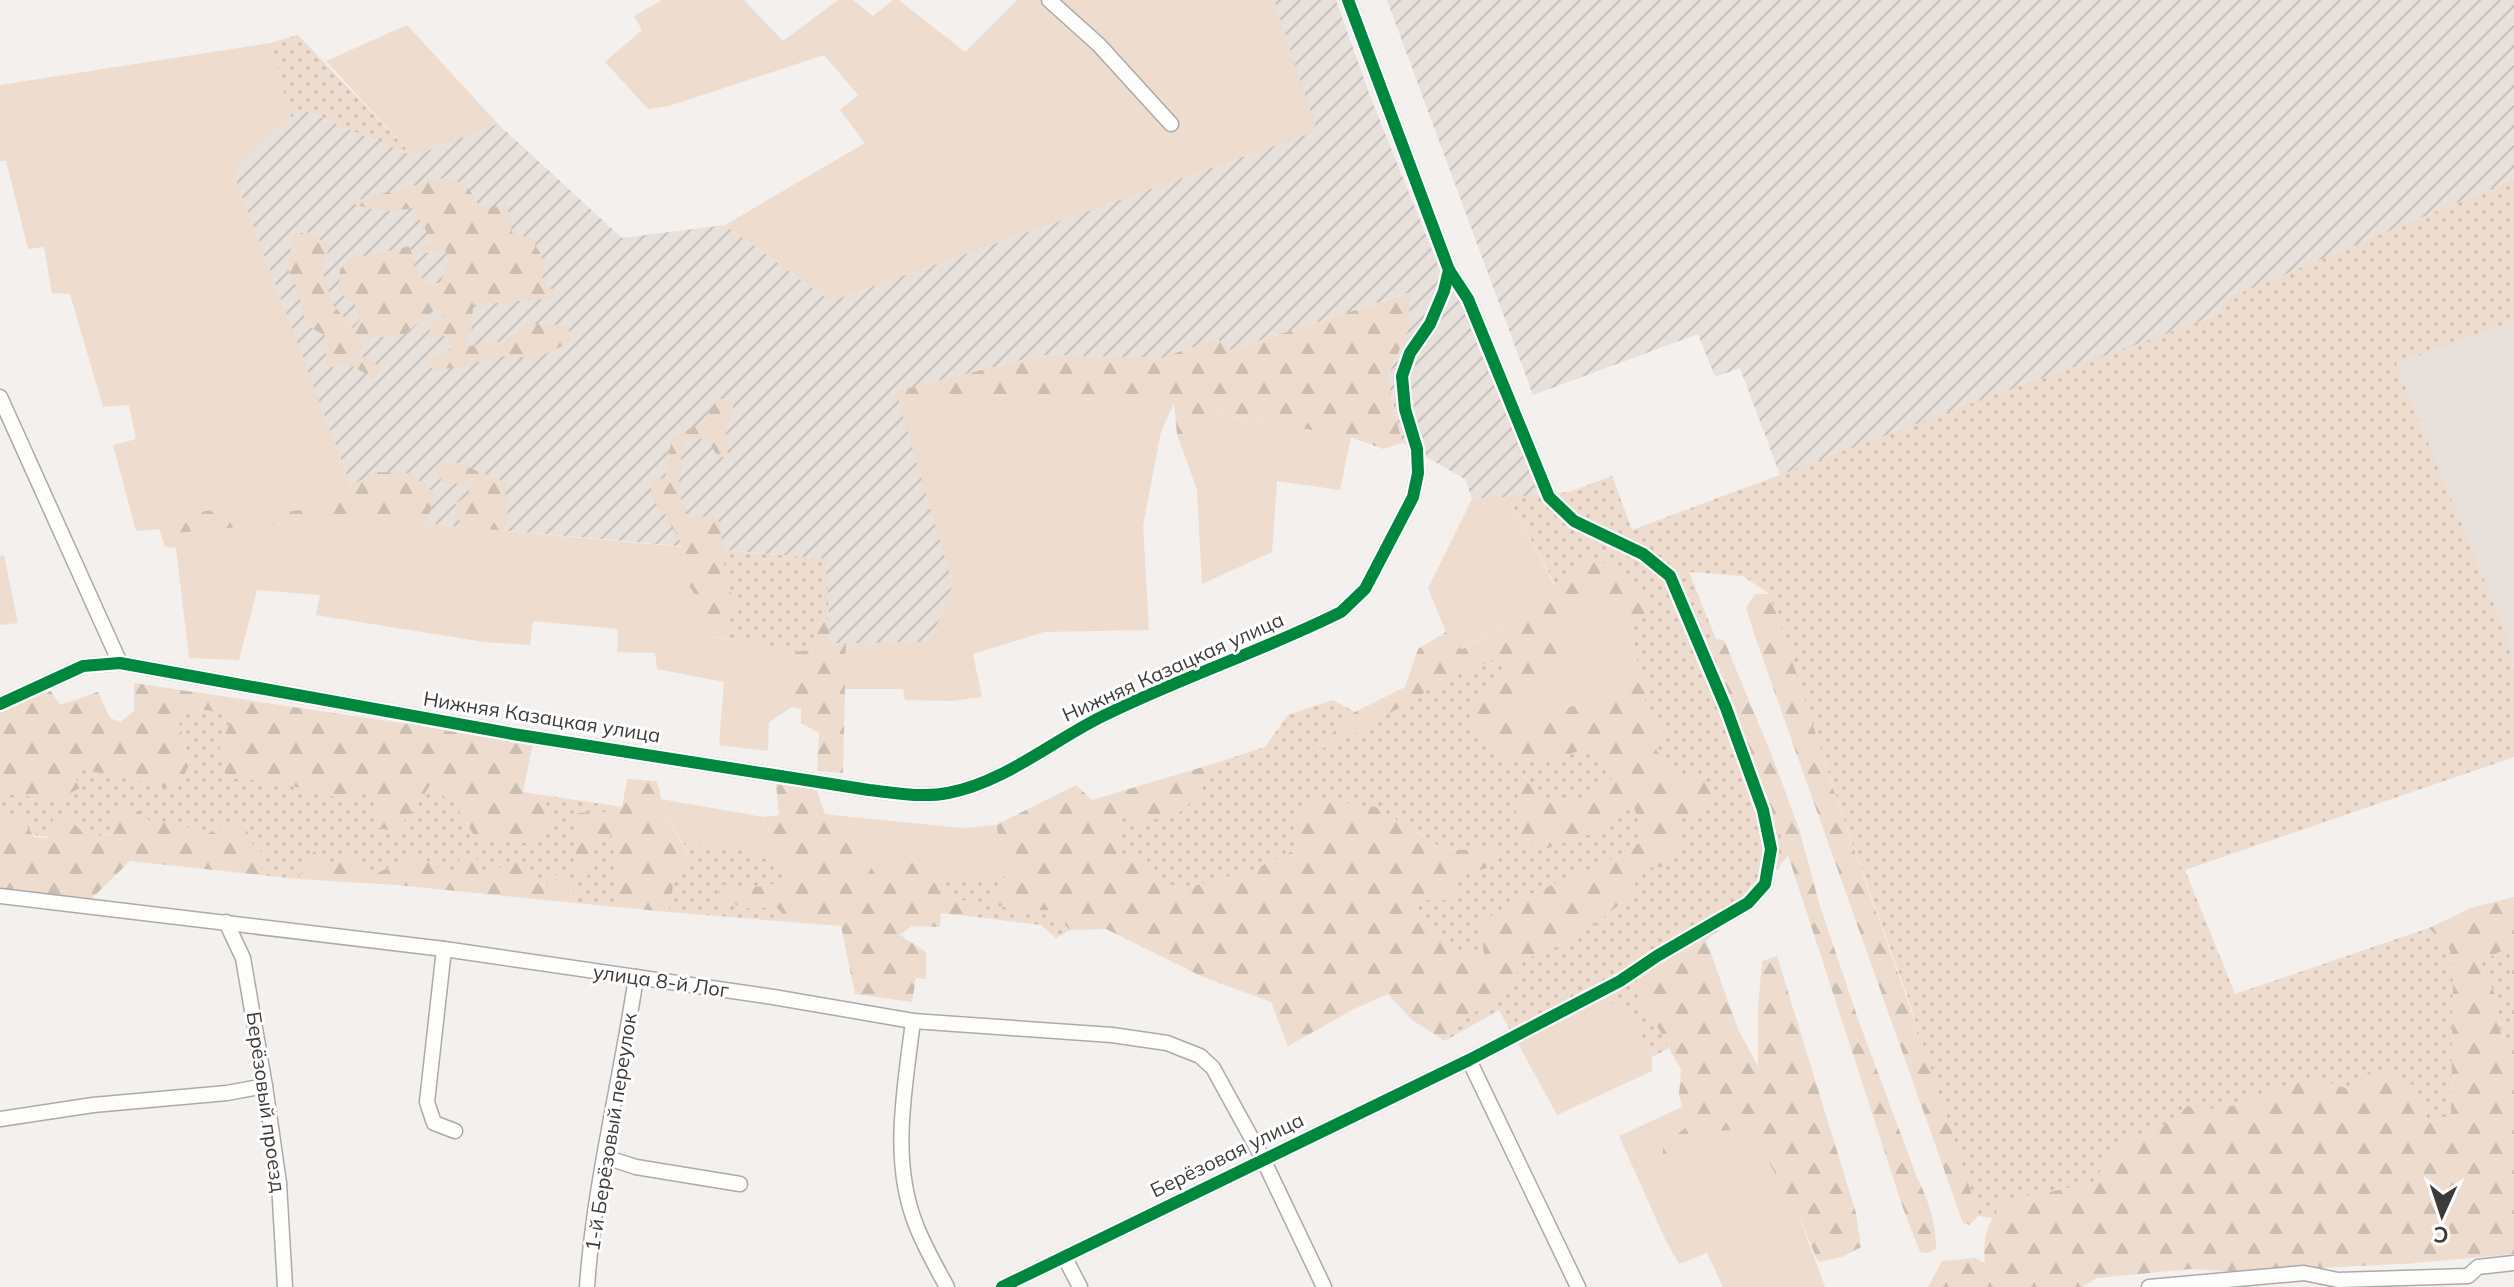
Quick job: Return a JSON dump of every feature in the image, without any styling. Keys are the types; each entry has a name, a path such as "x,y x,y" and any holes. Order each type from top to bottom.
{"street":[{"path":"1049,0 1099,45 1171,124"},
{"path":"1348,0 1449,270"},
{"name":"Нижняя Казацкая улица","path":"0,704 83,666 120,663 613,750 869,790 912,795 947,794 984,782 1099,718 1154,692 1341,612 1365,589 1413,497 1418,473 1417,449 1405,409 1402,376 1410,353 1430,324 1449,270"},
{"name":"Берёзовая улица","path":"1002,1287 1469,1060 1620,981 1748,903 1765,884 1771,849 1763,810 1670,576 1643,554 1574,521 1549,497 1468,299 1449,270"},
{"path":"0,397 120,663"},
{"name":"улица 8-й Лог","path":"0,896 444,949 913,1021 1112,1035 1167,1043 1200,1056 1213,1068 1263,1159 1324,1287"},
{"name":"Берёзовый проезд","path":"226,922 243,958 265,1086 279,1183 285,1287"},
{"path":"444,949 427,1102 434,1123 455,1131"},
{"name":"1-й Берёзовый переулок","path":"587,1287 605,1157 636,977"},
{"path":"913,1021 901,1144 906,1186 915,1225 947,1287"},
{"path":"1469,1060 1578,1287"},
{"path":"0,1119 93,1105 227,1093 265,1086"},
{"path":"605,1157 636,1167 740,1184"},
{"path":"1065,1258 1080,1287"},
{"path":"2149,1287 2304,1273 2338,1280 2468,1276 2478,1267 2514,1263"}],"shaded area":[{"path":"1274,0 1336,0 1369,93 1442,275 1461,298 1542,496 1472,499 1465,479 1402,443 1387,378 1410,326 1408,293 1230,350 1217,339 1162,358 1043,355 896,391 953,584 931,642 830,644 826,559 363,518 236,180 238,164 301,109 413,156 498,124 622,238 725,225 831,301 1316,131"},
{"path":"1387,0 2514,0 2514,179 2222,301 2224,313 1780,475 1740,368 1715,377 1698,334 1533,395"},
{"path":"2514,321 2514,669 2506,633 2396,364"}],"green space":[{"path":"662,0 744,0 783,41 838,0 853,0 873,16 893,0 899,0 965,52 1017,0 1274,0 1317,131 831,301 725,225 865,143 840,110 858,95 824,55 669,106 648,109 605,62 642,30 634,16"},
{"path":"407,25 498,124 413,156 326,61"},
{"path":"298,35 413,156 301,109 291,118 270,43"},
{"path":"270,43 291,118 238,164 236,180 351,486 329,507 220,519 210,510 174,517 178,533 363,518 683,547 688,585 698,599 706,636 753,642 795,652 792,707 769,722 768,751 719,745 724,682 657,669 655,653 617,652 618,629 533,621 530,645 484,642 316,615 320,595 257,590 239,660 189,658 176,548 165,547 159,529 136,531 113,445 136,439 129,405 103,407 70,294 52,293 44,247 28,249 6,161 0,161 0,85"},
{"path":"443,178 466,184 479,206 508,207 512,233 531,238 542,256 543,286 554,290 555,298 473,305 472,328 464,347 504,341 532,324 568,325 571,342 534,359 510,355 436,371 423,363 451,349 450,336 428,337 431,323 444,316 437,308 402,336 364,338 358,354 381,367 374,378 344,362 334,368 325,361 328,337 306,325 297,288 288,269 292,238 305,231 331,246 321,266 333,305 353,328 361,318 354,303 339,292 340,270 347,260 410,246 415,268 425,283 440,283 449,259 445,250 421,254 419,245 433,243 413,208 381,211 350,202"},
{"path":"2514,179 2514,321 2396,364 2506,633 2514,669 2514,757 2185,870 2235,994 2429,928 2450,950 2453,981 2451,1115 2429,1122 2413,1085 2346,1088 2311,1077 2258,1094 2236,1105 2213,1109 2188,1106 2169,1122 2122,1143 2091,1184 2005,1200 1992,1218 1978,1216 1908,998 1847,829 1769,594 1743,576 1689,572 1716,639 1711,646 1788,855 1747,910 1706,940 1637,975 1669,1048 1652,1057 1629,1012 1515,1038 1499,1010 1445,1041 1471,1014 1503,995 1525,959 1574,940 1623,902 1645,868 1678,844 1681,818 1698,773 1672,775 1654,748 1643,710 1648,684 1638,671 1631,617 1649,615 1582,560 1556,586 1508,497 1569,492 1612,476 1632,530 2224,313 2221,301"},
{"path":"1409,293 1410,326 1387,378 1402,443 1383,449 1351,437 1215,413 1212,441 1177,434 1174,403 956,394 900,406 896,391 1043,355 1161,358 1217,339 1230,350"},
{"path":"956,394 1174,403 1161,432 1143,525 1149,630 1044,632 973,654 982,697 951,701 905,700 903,689 845,689 846,643 930,642 953,584 900,406"},
{"path":"717,398 735,401 726,431 728,458 717,456 707,438 683,441 678,491 689,517 713,516 720,523 726,582 739,610 733,617 726,607 726,638 706,636 698,599 688,585 683,547 667,517 652,498 650,481 665,478 672,437 705,422"},
{"path":"1214,413 1351,437 1340,490 1277,481 1272,552 1202,584 1197,490 1177,434 1211,441"},
{"path":"453,461 504,482 508,512 503,531 461,527 455,503 469,496 469,484 443,483 434,467"},
{"path":"374,472 409,473 436,494 426,524 334,518 178,533 174,517 210,510 329,507 351,486"},
{"path":"1508,497 1555,586 1525,614 1461,649 1446,632 1428,588 1472,499"},
{"path":"721,550 826,559 829,618 816,627 816,649 795,652 726,638 726,605 738,610 726,582"},
{"path":"4,555 18,623 0,625 0,556"},
{"path":"1582,560 1603,562 1643,589 1649,616 1631,617 1604,601 1568,656 1559,678 1533,693 1525,720 1627,690 1638,671 1648,684 1643,710 1665,730 1655,748 1672,775 1698,773 1713,789 1704,813 1681,818 1678,844 1670,866 1645,868 1623,902 1574,940 1525,959 1503,995 1471,1014 1445,1041 1412,1020 1388,994 1288,1046 1271,1002 1203,977 1106,929 1070,930 1051,910 1019,911 987,903 991,891 1007,876 996,825 1076,785 1092,800 1216,763 1198,796 1175,816 1140,822 1122,805 1117,859 1145,858 1163,879 1179,890 1253,870 1295,850 1293,818 1317,799 1376,807 1443,849 1497,851 1499,864 1455,878 1455,900 1418,900 1420,922 1465,954 1484,954 1480,924 1512,902 1627,853 1644,838 1634,807 1588,835 1542,850 1519,839 1516,811 1519,771 1541,798 1583,801 1612,779 1588,748 1539,764 1508,758 1477,735 1468,710 1493,682 1510,654 1454,675 1348,738 1311,753 1355,712 1405,687 1418,649 1446,632 1462,649 1525,614"},
{"path":"1755,594 1769,594 1790,653 1837,801 1948,1118 1978,1216 1970,1225 1963,1223 1758,645 1746,608"},
{"path":"1604,601 1631,617 1638,671 1627,690 1525,720 1517,713 1533,693 1558,678 1567,657 1555,629 1576,606"},
{"path":"829,618 830,643 846,643 843,773 817,771 819,733 801,723 801,709 792,707 795,652 816,649 816,627"},
{"path":"1716,639 1724,640 1800,832 1819,903 1858,1019 1930,1211 1936,1249 1928,1253 1920,1252 1903,1208 1788,855 1711,645"},
{"path":"1511,653 1493,682 1468,710 1539,764 1588,748 1613,779 1583,801 1541,798 1520,772 1516,811 1588,835 1634,806 1644,838 1627,853 1512,902 1480,924 1485,954 1465,954 1420,922 1418,899 1455,878 1499,864 1497,851 1443,849 1417,832 1295,850 1253,870 1179,890 1163,879 1145,858 1117,859 1122,805 1198,796 1216,763 1265,747 1288,715 1333,700 1355,712 1313,751 1454,675"},
{"path":"134,683 533,743 523,792 543,795 552,829 531,844 474,836 456,805 430,785 416,808 395,831 378,828 371,788 344,800 286,785 226,778 220,748 233,714 198,709 178,720 190,763 177,790 110,774 72,769 80,788 58,799 0,794 0,711 51,691 60,705 98,692 110,718 120,722 134,711"},
{"path":"198,709 233,713 220,748 226,778 269,780 300,786 372,788 416,808 430,785 456,805 474,836 552,829 543,795 622,807 607,812 591,838 613,834 617,907 565,902 574,891 546,887 536,881 485,877 463,853 455,871 441,870 417,854 375,874 364,864 328,867 314,851 298,879 260,875 263,854 250,842 246,827 204,836 174,820 94,837 79,829 40,836 5,817 0,823 0,794 71,768 110,774 190,763 178,719"},
{"path":"627,779 657,781 665,814 692,860 674,882 668,912 617,907 612,835 591,838 595,867 582,882 573,859 578,813 607,812 622,807"},
{"path":"776,784 816,789 825,814 851,817 855,851 886,862 919,862 944,895 973,903 976,917 941,913 940,927 912,926 900,935 926,952 926,979 916,978 912,1002 855,994 841,926 791,922 775,906 751,909 722,901 717,884 754,886 789,880 779,841 763,817 779,815"},
{"path":"661,799 763,817 779,841 787,864 775,865 753,852 683,843 665,814"},
{"path":"132,808 153,823 174,820 204,836 228,822 246,827 251,842 263,854 260,875 130,861 89,901 0,890 0,823 5,817 22,818 34,837 47,838 54,817 66,816 79,829 94,837 111,834 112,810"},
{"path":"851,817 962,828 996,825 1007,876 969,882 931,881 918,862 906,864 903,886 886,881 884,862 875,860 865,880 850,876 855,851"},
{"path":"683,843 753,852 775,865 787,864 790,880 754,887 718,885 751,909 775,906 791,922 668,912 674,882 692,860"},
{"path":"314,851 328,867 347,856 364,864 375,874 417,854 441,870 455,871 463,853 478,860 485,876 514,859 534,871 536,881 545,887 551,876 563,874 574,891 565,902 397,885 298,879"},
{"path":"1007,876 991,891 1019,911 1051,909 1070,930 1056,938 1041,925 976,917 973,903 944,895 931,881 969,882"},
{"path":"2514,897 2514,945 2479,962 2497,998 2501,1035 2512,1042 2510,954 2514,955 2514,1254 2416,1263 2243,1272 2191,1269 2097,1278 2082,1287 1928,1287 1942,1261 1975,1258 1985,1263 1984,1244 1988,1229 2005,1200 2091,1184 2122,1143 2169,1122 2188,1106 2213,1109 2236,1105 2258,1094 2311,1077 2346,1088 2375,1068 2413,1085 2429,1122 2451,1115 2453,981 2450,950 2429,928 2471,908"},
{"path":"1706,940 1738,1029 1758,1066 1762,961 1777,956 1856,1213 1861,1247 1842,1257 1818,1262 1800,1218 1702,1132 1678,1157 1663,1157 1663,1146 1687,1126 1679,1094 1681,1070 1660,1031 1638,1001 1637,975"},
{"path":"2514,945 2514,955 2510,955 2513,1042 2501,1035 2497,998 2479,962"},
{"path":"1597,995 1629,1012 1652,1057 1652,1071 1557,1115 1515,1038"},
{"path":"1682,1107 1687,1126 1663,1146 1663,1157 1678,1157 1702,1132 1736,1130 1769,1162 1800,1219 1825,1287 1723,1287 1707,1253 1679,1264 1619,1136"}],"cycle path":[{"path":"0,704 83,666 120,663 513,734 869,790 929,795 968,788 988,780 1101,717 1341,612 1365,589 1413,497 1418,473 1417,449 1405,409 1402,376 1410,353 1430,324 1449,270 1348,0"},
{"path":"1002,1287 1469,1060 1620,981 1748,903 1765,884 1771,849 1763,810 1726,708 1670,576 1643,554 1574,521 1549,497 1468,299 1449,270"}]}
